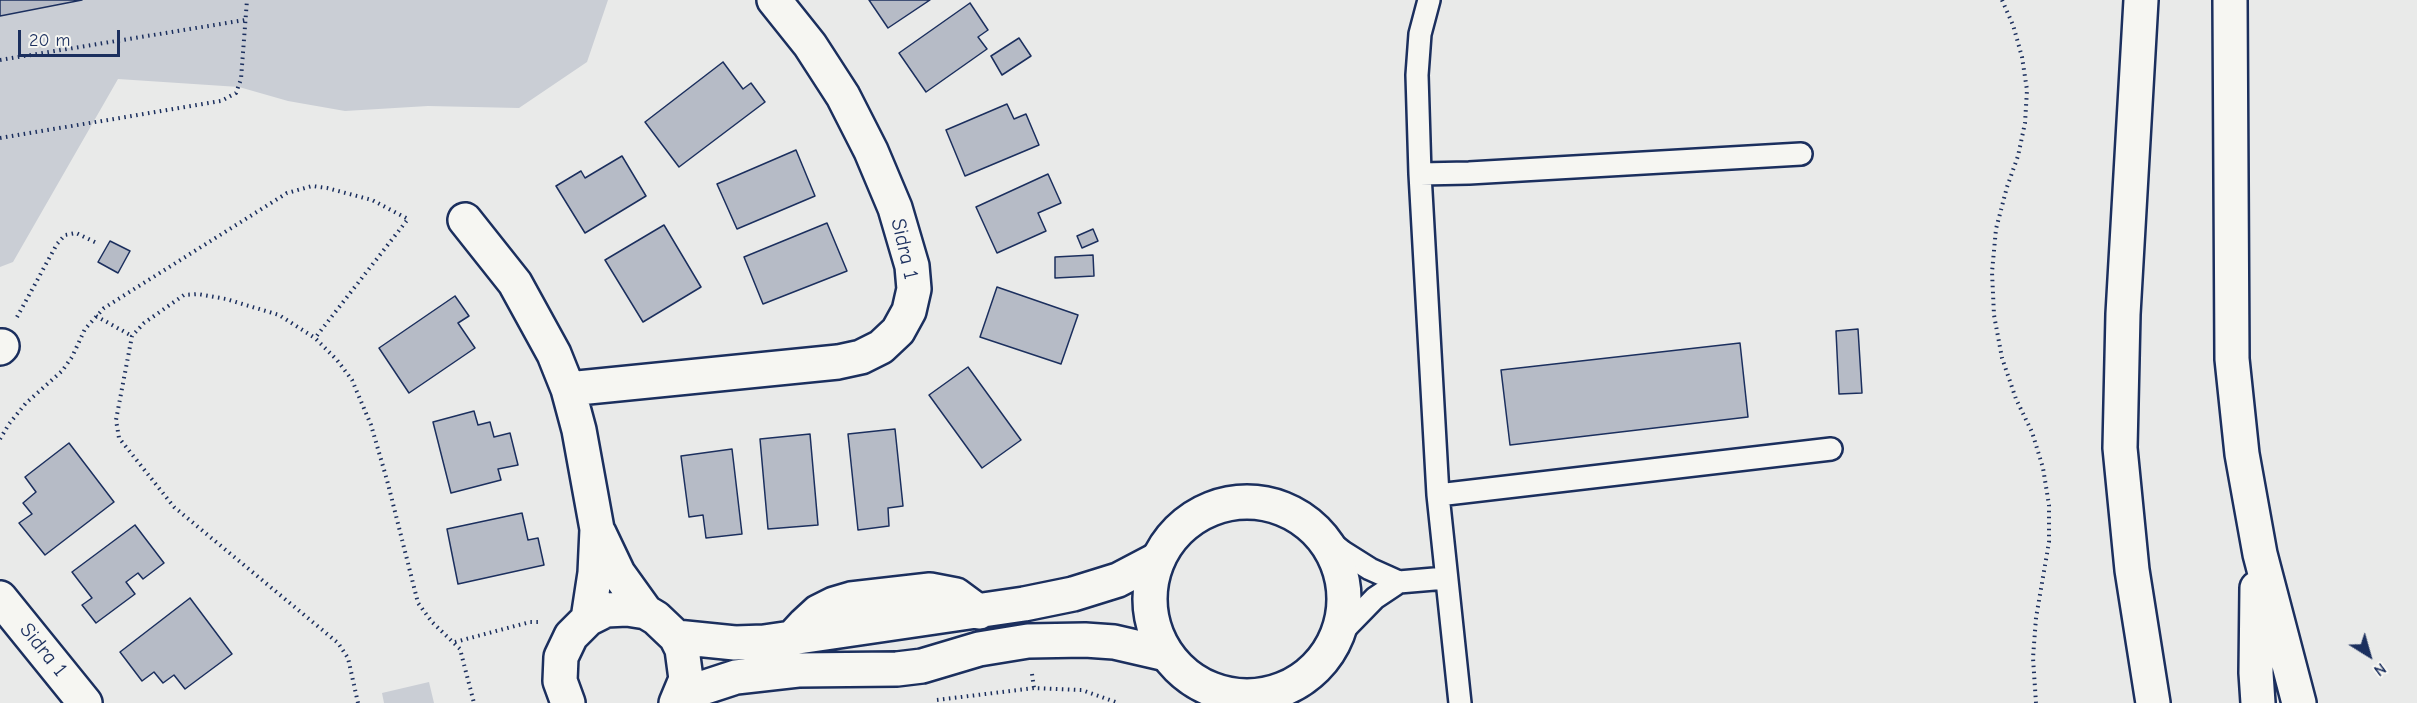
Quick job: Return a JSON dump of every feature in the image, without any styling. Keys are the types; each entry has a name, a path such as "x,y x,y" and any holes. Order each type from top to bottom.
{"street":[{"name":"Sidra 1","path":"568,389 838,362 861,357 881,347 898,331 909,311 914,289 912,266 895,208 871,151 843,96 810,45 774,0"},
{"path":"2141,0 2123,314 2120,448 2132,570 2153,703"},
{"path":"2230,0 2232,359 2242,454 2260,554 2299,703"},
{"path":"465,220 514,283 554,354 568,389 579,430 597,529 595,573 580,627 561,657 560,681 568,703"},
{"path":"1310,703 1310,693 1343,612 1343,584 1335,556 1319,533 1294,513 1263,503 1231,503 1201,513 1175,533 1158,559 1150,591 1152,624 1166,654 1185,675 1213,696 1268,693 1296,682 1327,651"},
{"path":"597,529 618,573 646,612"},
{"path":"2258,703 2256,614 2260,554"},
{"path":"676,637 735,644 979,612 1073,594 1118,580 1158,559"},
{"name":"Sidra 1","path":"0,598 85,703"},
{"path":"580,627 606,610 627,609 646,612 656,618 676,637 682,649 686,679 678,699"},
{"path":"678,699 708,684 745,675 798,670 897,669 922,666 979,649 1028,641 1114,642 1166,654"}],"lane":[{"path":"1429,0 1420,34 1420,174 1438,495 1460,703"},
{"path":"1420,174 1801,154"},
{"path":"1438,495 1831,449"},
{"path":"1319,533 1343,552 1399,582"},
{"path":"1327,651 1375,598 1399,582 1446,578"}],"path":[{"path":"0,138 221,101 236,93 242,80 247,0"},
{"path":"2002,0 2013,25 2022,57 2027,90 2025,123 2018,156 1996,229 1992,272 1994,315 2002,358 2016,399 2032,432 2043,468 2049,505 2049,542 2036,618 2033,657 2036,703"},
{"path":"0,60 245,20"},
{"path":"0,439 26,403 62,371 86,329 96,316 114,301 287,193 312,186 372,200 408,219 315,338"},
{"path":"1,347 57,244 65,235 76,233 99,244"},
{"path":"358,703 348,658 338,643 174,507 119,438 116,420 132,336 144,323 184,296 198,294 235,301 279,315 315,338 337,360 352,380 363,402 387,480 418,603 432,622 455,642 464,659 474,703"},
{"path":"96,316 132,336"},
{"path":"455,642 530,622 580,627"},
{"path":"930,700 1034,688"}],"shaded area":[{"path":"82,0 608,0 587,62 519,108 428,106 345,111 288,101 239,87 118,79 13,262 0,267 0,16"},
{"path":"429,682 434,703 384,703 382,693"}],"building":[{"path":"0,0 82,0 0,16"},
{"path":"869,0 930,0 888,28"},
{"path":"970,3 988,30 978,37 987,49 926,92 899,53"},
{"path":"1019,38 1031,56 1002,75 991,56"},
{"path":"723,62 743,89 751,83 765,102 679,167 645,122"},
{"path":"1007,104 1014,119 1026,114 1039,145 965,176 946,130"},
{"path":"796,150 815,196 737,229 717,184"},
{"path":"622,156 646,196 585,233 556,186 581,171 585,178"},
{"path":"1048,174 1061,203 1038,213 1046,231 997,253 976,207"},
{"path":"827,223 847,271 763,304 744,257"},
{"path":"664,225 701,287 643,322 605,260"},
{"path":"1093,229 1098,241 1082,248 1077,236"},
{"path":"110,241 130,251 118,273 98,262"},
{"path":"1093,255 1094,276 1055,278 1055,257"},
{"path":"997,287 1078,315 1061,364 980,337"},
{"path":"455,296 469,316 458,323 475,348 409,393 379,348"},
{"path":"1858,329 1862,393 1839,394 1836,331"},
{"path":"1740,343 1748,417 1510,445 1501,370"},
{"path":"968,367 1021,440 982,468 929,395"},
{"path":"474,411 478,425 490,422 494,437 510,433 518,465 498,469 501,480 451,493 433,422"},
{"path":"895,429 903,506 888,508 889,526 858,530 848,434"},
{"path":"810,434 818,525 768,529 760,439"},
{"path":"69,443 114,502 45,555 19,523 32,514 23,503 36,492 25,477"},
{"path":"732,449 742,534 706,538 703,515 689,517 681,456"},
{"path":"522,513 528,540 538,538 544,565 458,584 447,529"},
{"path":"135,525 164,563 143,579 138,573 126,582 135,594 96,623 82,605 92,598 72,572"},
{"path":"190,598 232,654 185,689 174,675 163,683 154,672 142,681 120,652"}]}
